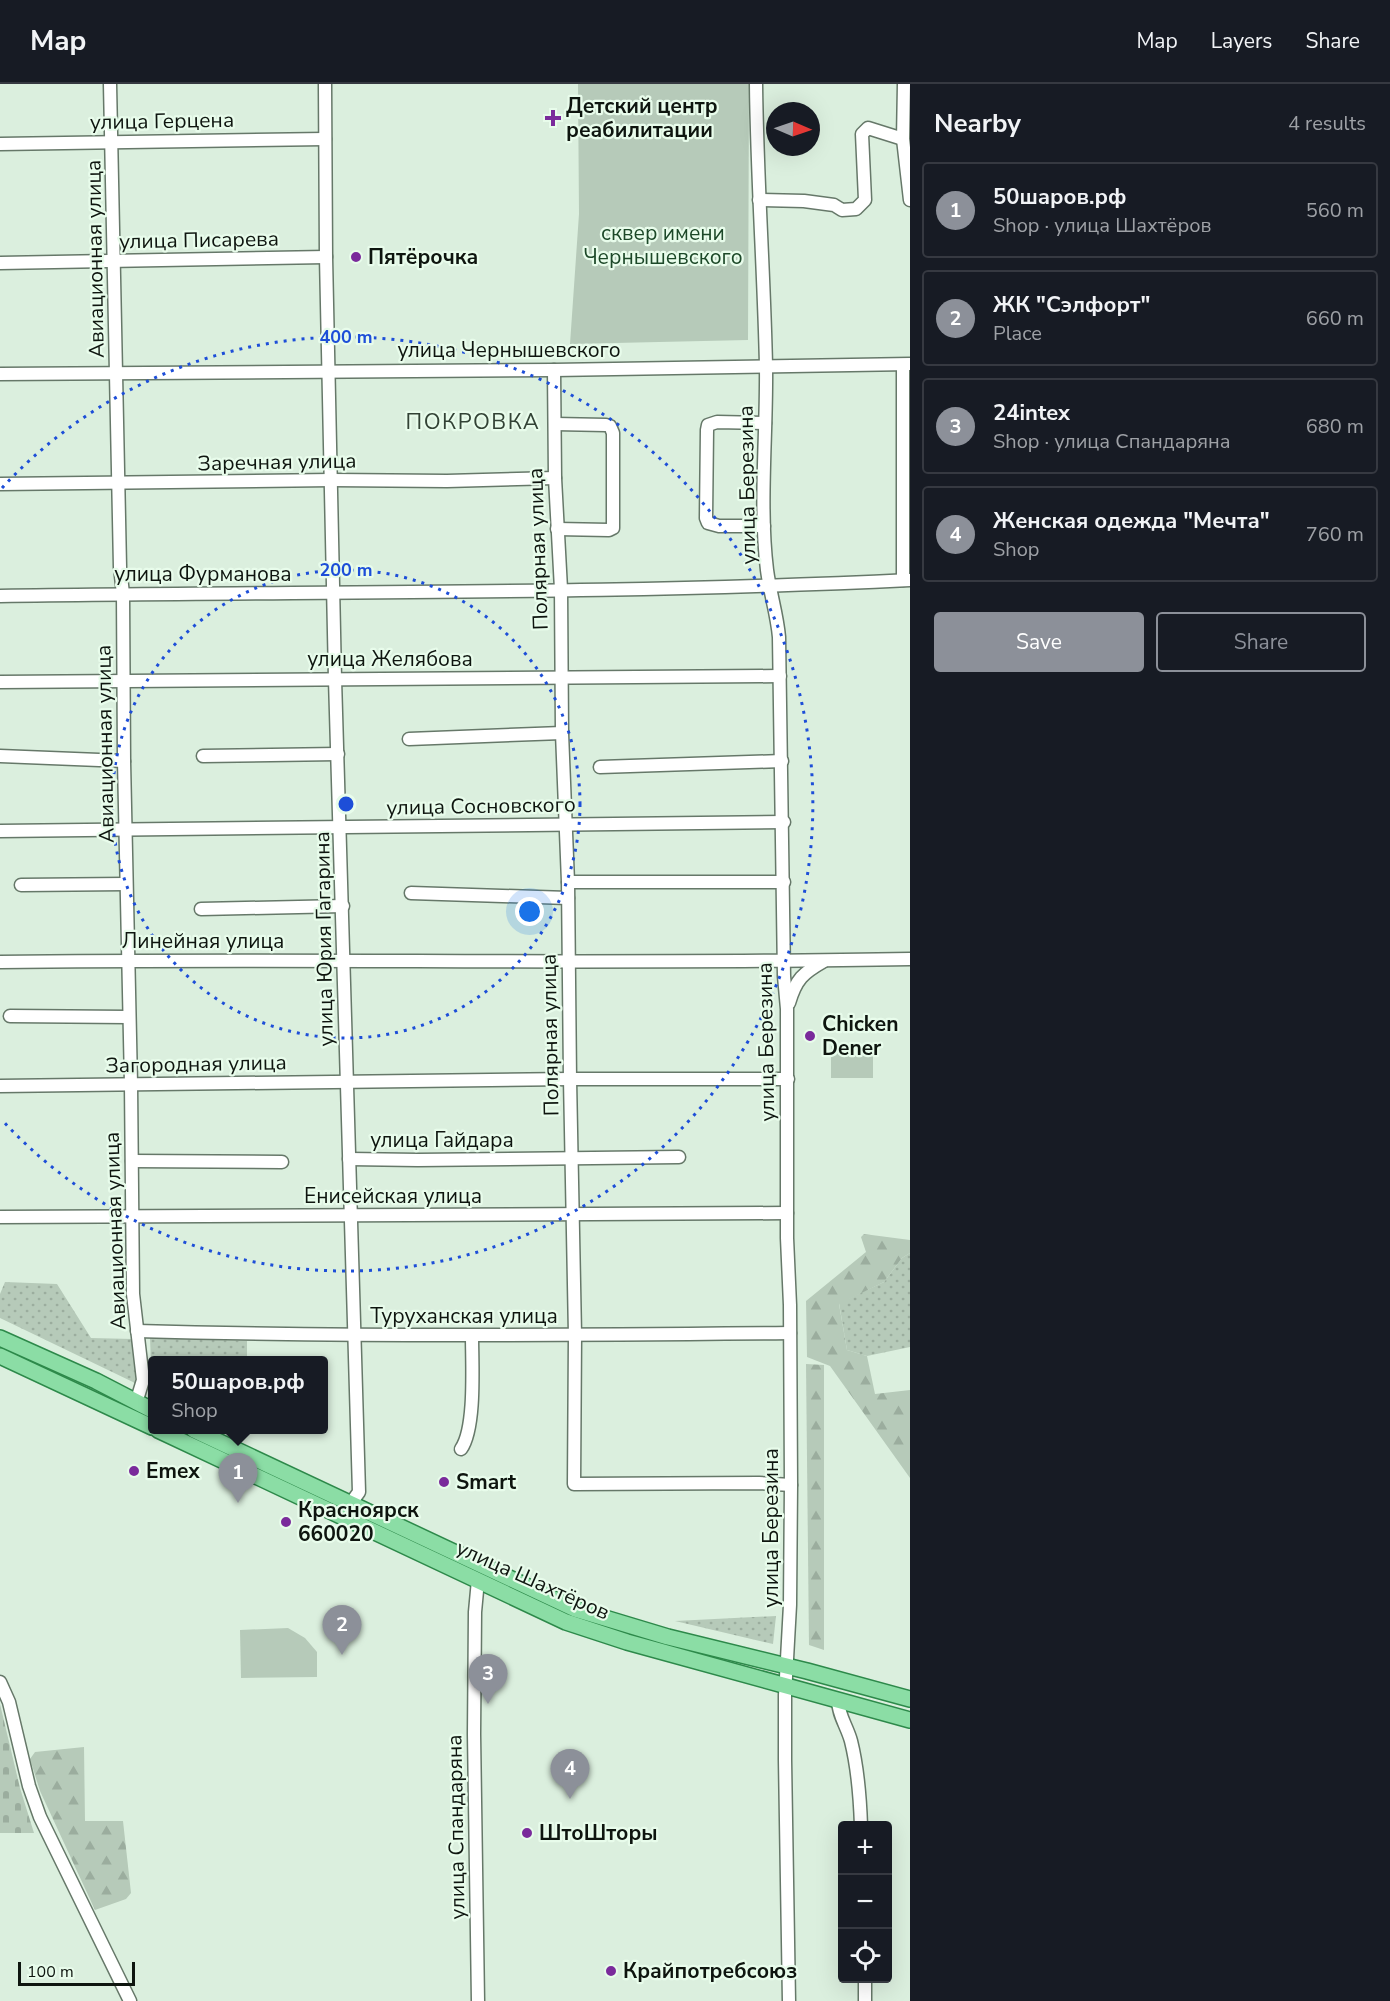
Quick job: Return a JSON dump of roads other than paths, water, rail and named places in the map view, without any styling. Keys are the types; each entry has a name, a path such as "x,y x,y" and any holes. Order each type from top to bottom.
{"main road":[{"path":"0,1338 96,1381 148,1408"},
{"path":"0,1356 148,1425"},
{"name":"улица Шахтёров","path":"167,1434 566,1622 627,1642 910,1720"},
{"name":"улица Шахтёров","path":"203,1434 575,1609 648,1632 910,1699"}],"street":[{"name":"Авиационная улица","path":"110,84 120,567 123,594 123,761 131,1084 133,1294 143,1380 136,1403"},
{"name":"улица Юрия Гагарина","path":"325,84 326,257 335,679 359,1492 351,1503"},
{"name":"улица Березина","path":"756,84 766,366 764,526 769,586 777,616 784,822 791,1485 785,1760 789,2001"},
{"path":"904,84 903,139 910,200"},
{"path":"759,200 804,201 834,205 842,210 856,209 865,200 862,134 868,128 903,139"},
{"name":"улица Герцена","path":"0,144 326,139"},
{"name":"улица Писарева","path":"0,263 326,257"},
{"path":"906,364 906,580"},
{"name":"улица Чернышевского","path":"0,374 554,370 906,364"},
{"name":"Полярная улица","path":"554,370 555,478 561,589 562,733 568,882 575,1335 574,1484 759,1483 791,1485"},
{"path":"764,526 719,526 708,523 706,518 708,425 712,423 765,423"},
{"path":"555,424 606,424 613,432 613,528 609,530 557,529"},
{"name":"Заречная улица","path":"0,484 447,481 555,478"},
{"name":"улица Фурманова","path":"0,596 334,594 769,586 906,580"},
{"name":"улица Желябова","path":"0,682 780,676"},
{"path":"409,739 562,733"},
{"path":"203,756 338,754"},
{"path":"0,756 123,761"},
{"path":"600,767 782,761"},
{"name":"улица Сосновского","path":"0,831 784,822"},
{"path":"568,882 784,882"},
{"path":"21,885 126,884"},
{"path":"411,893 568,898"},
{"path":"201,909 343,906"},
{"name":"Линейная улица","path":"0,962 127,960 569,962 910,959"},
{"path":"787,1009 793,988 800,977 825,960"},
{"path":"10,1016 128,1017"},
{"name":"Загородная улица","path":"0,1086 570,1079 788,1079"},
{"name":"улица Гайдара","path":"349,1159 679,1157"},
{"path":"132,1161 282,1161"},
{"name":"Енисейская улица","path":"0,1217 787,1213"},
{"name":"Туруханская улица","path":"138,1331 472,1336 790,1333"},
{"path":"461,1449 466,1440 471,1400 472,1336"},
{"name":"улица Спандаряна","path":"478,1580 474,1612 478,2001"},
{"path":"0,1682 9,1701 29,1786 40,1817 130,2001"},
{"path":"838,1700 838,1711 851,1742 860,1782 861,1821"},
{"path":"865,1983 865,2001"}],"place":[{"name":"Детский центр реабилитации","path":"553,118"},
{"name":"Пятёрочка","path":"356,257"},
{"name":"Chicken Dener","path":"810,1036"},
{"name":"Emex","path":"134,1471"},
{"name":"Smart","path":"444,1482"},
{"name":"50шаров.рф","path":"238,1503"},
{"name":"Красноярск 660020","path":"286,1522"},
{"name":"ЖК \"Сэлфорт\"","path":"342,1655"},
{"name":"24intex","path":"488,1704"},
{"name":"Женская одежда \"Мечта\"","path":"570,1799"},
{"name":"ШтоШторы","path":"527,1833"},
{"name":"Крайпотребсоюз","path":"611,1971"}],"district":[{"name":"ПОКРОВКА","path":"473,422"}],"park label":[{"name":"сквер имени Чернышевского","path":"663,245"}]}
